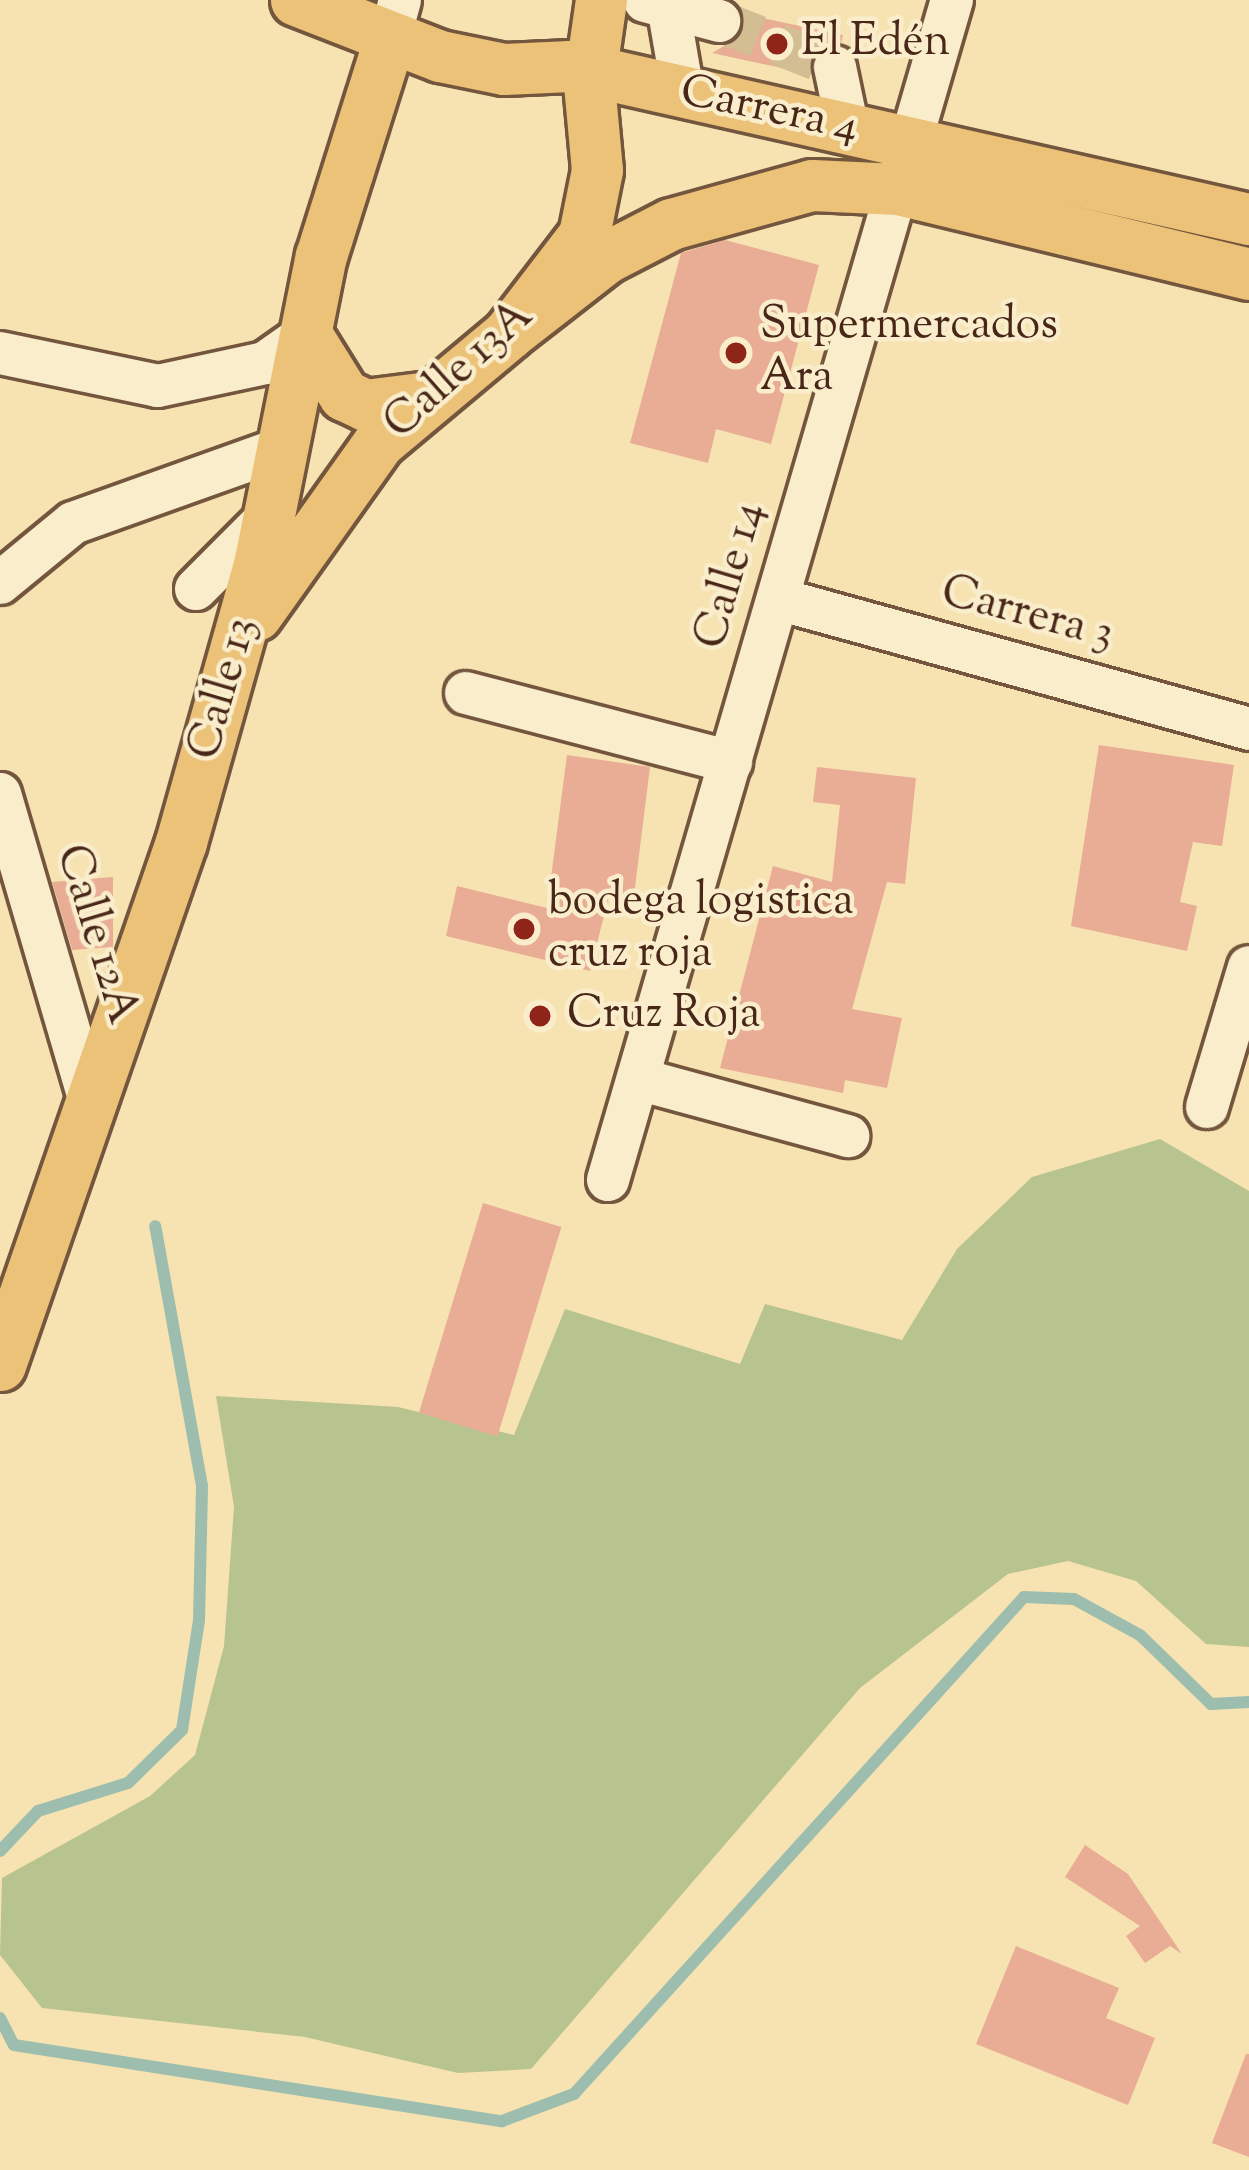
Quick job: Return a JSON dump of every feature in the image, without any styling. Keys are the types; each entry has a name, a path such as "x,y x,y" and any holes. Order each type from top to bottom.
{"main road":[{"name":"Carrera 4","path":"296,0 377,15 504,68 590,70 848,129 905,166 1249,274"},
{"name":"Calle 13A","path":"241,634 360,465 429,397 508,334 584,235 597,170 590,70 635,3"},
{"name":"Calle 13","path":"0,1365 91,1105 241,634 377,15"},
{"name":"Carrera 4","path":"508,334 607,257 715,205 905,166 1249,219"},
{"path":"306,334 344,395 364,405 429,397"}],"street":[{"name":"Calle 14","path":"608,1180 952,0"},
{"path":"635,3 719,21"},
{"path":"635,3 683,93"},
{"path":"836,67 848,129"},
{"path":"0,353 158,386 265,363 306,334"},
{"path":"0,583 74,524 283,448"},
{"path":"196,589 268,516"},
{"name":"Carrera 3","path":"778,599 1249,729"},
{"path":"466,694 730,762"},
{"name":"Calle 12A","path":"0,794 91,1105"},
{"path":"1207,1107 1249,967"},
{"path":"638,1079 848,1136"}],"green space":[{"path":"1160,1139 1249,1191 1249,1647 1206,1644 1136,1581 1068,1561 1008,1574 860,1688 531,2069 458,2073 305,2037 42,2008 0,1955 2,1878 150,1796 195,1755 224,1646 234,1507 216,1396 398,1407 514,1435 565,1309 740,1364 765,1304 902,1340 957,1249 1032,1177"}],"building":[{"name":"El Edén","path":"743,14 843,35 841,43 817,49 810,74 712,53 738,38"},
{"path":"725,240 819,265 771,444 716,429 708,463 630,443 681,253"},
{"path":"1099,745 1234,765 1222,846 1193,842 1180,902 1197,906 1187,951 1071,926"},
{"path":"567,755 650,767 634,895 610,892 590,971 446,936 457,886 547,908"},
{"path":"817,767 916,778 905,884 887,882 852,1009 902,1018 887,1088 845,1080 843,1093 720,1068 773,866 832,882 840,805 813,802"},
{"path":"113,877 113,947 72,950 52,882"},
{"path":"483,1203 561,1227 497,1436 419,1412"},
{"path":"1085,1845 1128,1874 1182,1954 1170,1946 1145,1963 1126,1936 1140,1926 1065,1877"},
{"path":"1016,1946 1119,1988 1106,2018 1155,2038 1128,2105 976,2044"},
{"path":"1249,2054 1249,2157 1212,2143"}],"waterway":[{"path":"0,1851 38,1811 128,1783 182,1730 199,1620 202,1486 155,1226"},
{"path":"0,2018 14,2045 502,2121 574,2094 1024,1597 1074,1599 1140,1635 1211,1704 1249,1702"}],"tunnel":[{"path":"719,21 835,67"}],"place":[{"name":"El Edén","path":"777,44"},
{"name":"Supermercados Ara","path":"736,353"},
{"name":"bodega logistica cruz roja","path":"524,929"},
{"name":"Cruz Roja","path":"540,1016"}]}
